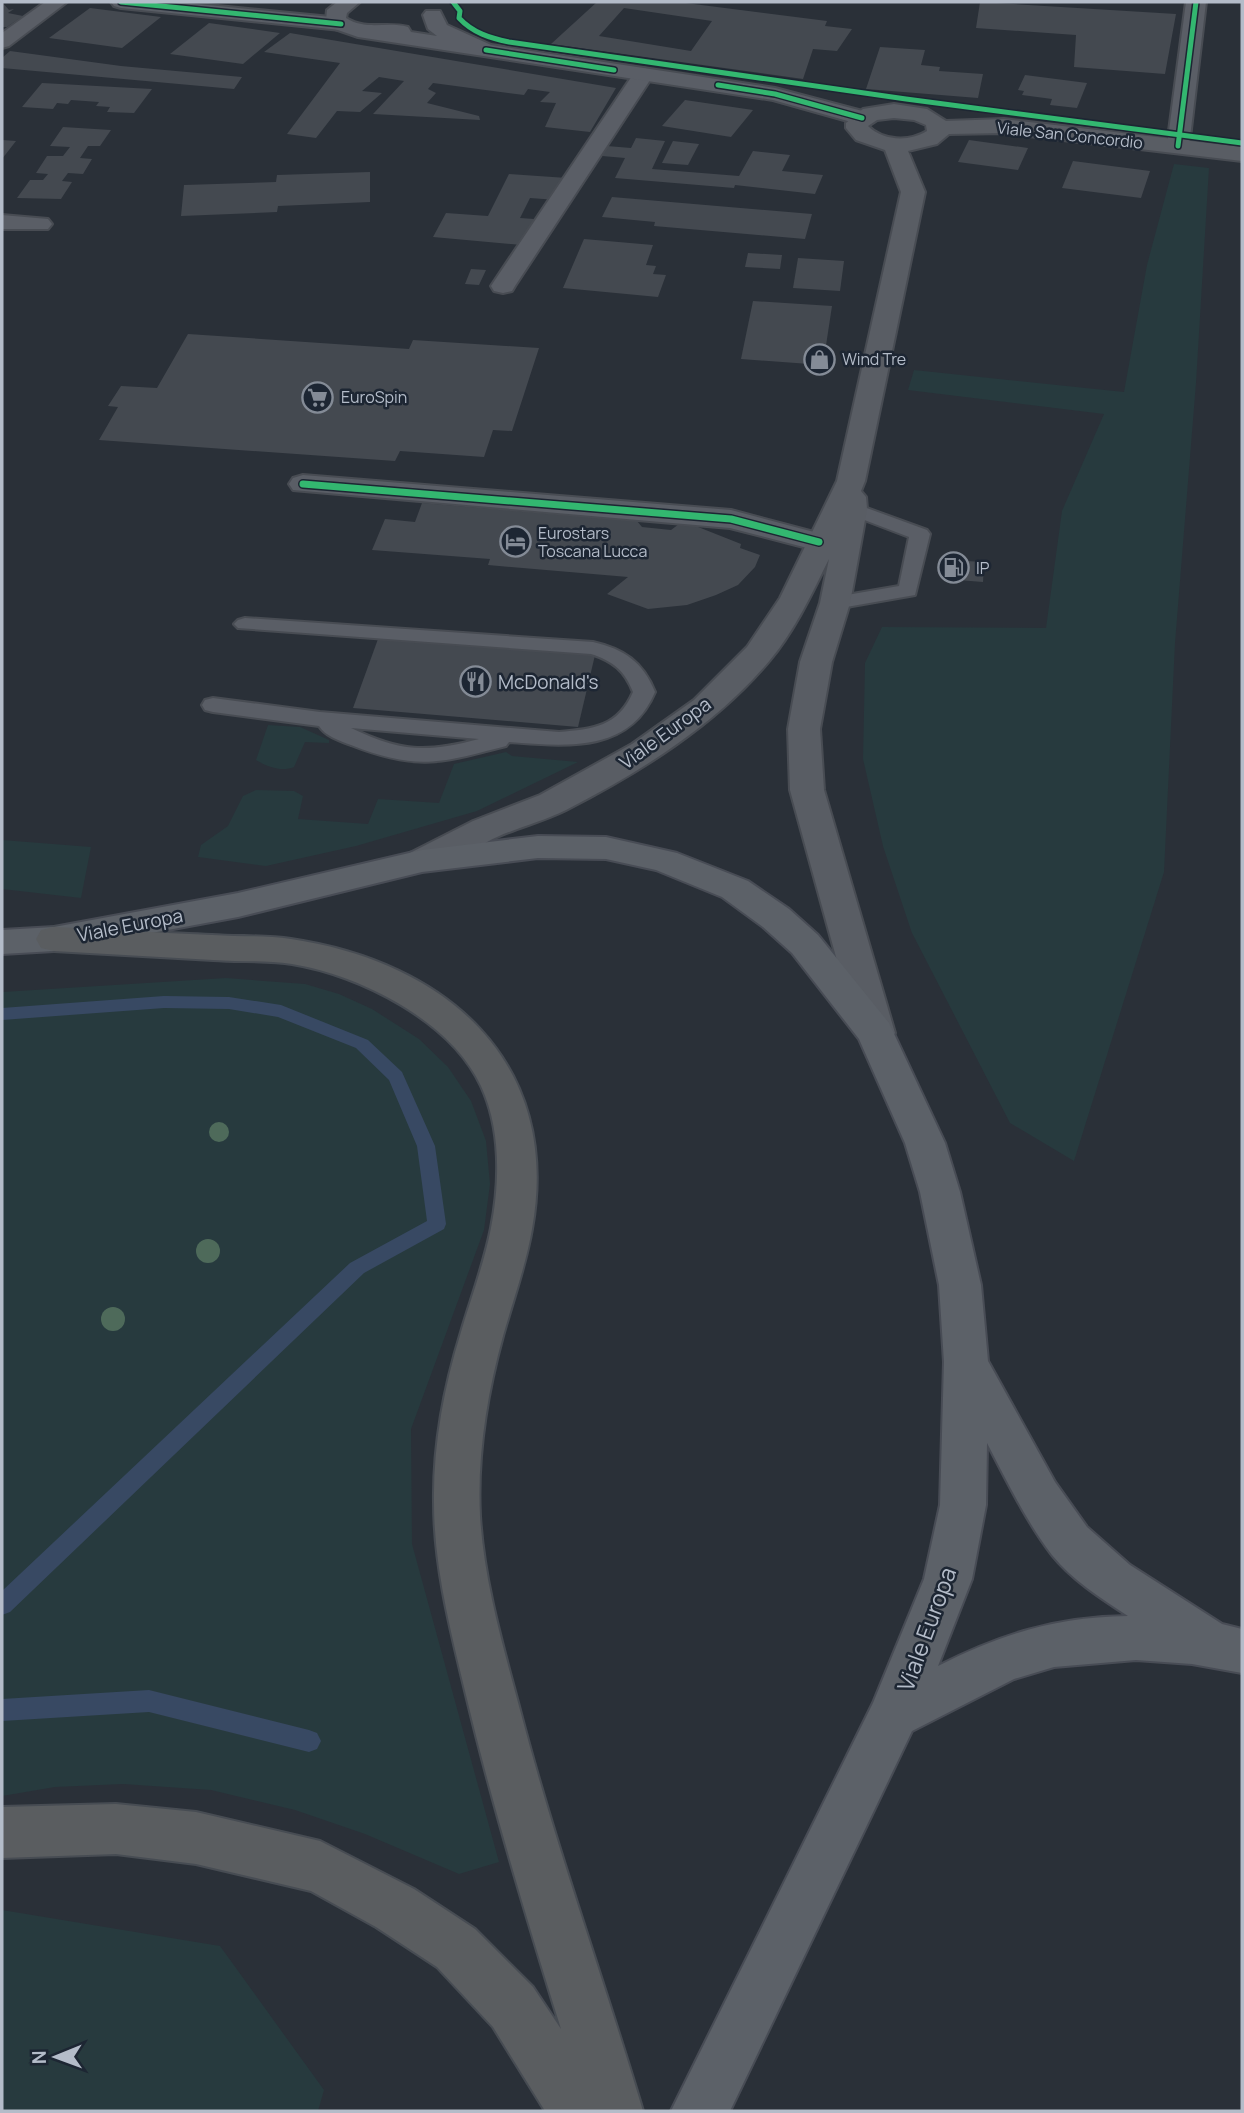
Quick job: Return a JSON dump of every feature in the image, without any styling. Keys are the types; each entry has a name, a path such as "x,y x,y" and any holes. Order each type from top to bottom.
{"highway":[{"path":"18,939 291,951 343,962 394,984 423,1002 461,1032 492,1070 508,1111 517,1150 517,1191 511,1231 473,1367 465,1414 458,1462 457,1515 462,1568 509,1772 614,2111"},
{"path":"2,1833 116,1829 196,1838 320,1867 395,1908 456,1948 513,2007 561,2080 575,2111"}],"main road":[{"path":"862,118 882,111 907,111 929,118 939,128"},
{"name":"Viale San Concordio","path":"862,118 857,128 861,134 870,139 894,144 921,142 938,134 939,128 1004,126 1242,155"},
{"name":"Viale Europa","path":"700,2111 894,1714 948,1579 963,1505 966,1362 960,1285 940,1192 925,1143 876,1033 807,790 804,729 816,662 835,603 852,495 913,192 894,144"},
{"name":"Viale Europa","path":"422,861 485,829 552,803 601,777 645,751 705,707 759,653 795,598 819,542 852,495"},
{"name":"Viale Europa","path":"18,939 238,905 422,861 568,846 631,853 696,872 735,888 776,918 805,944 876,1033"},
{"path":"966,1362 1039,1496 1070,1542 1113,1580 1225,1646"},
{"path":"894,1714 981,1672 1039,1648 1071,1641 1225,1646"}],"street":[{"path":"2,42 57,2"},
{"path":"121,2 341,24 486,50 775,94 862,118"},
{"path":"341,24 336,20 337,10 350,2"},
{"path":"1178,146 1196,2"},
{"path":"375,32 416,27 428,8"},
{"path":"428,8 439,29 486,50"},
{"path":"503,286 643,74"},
{"path":"2,222 40,224"},
{"path":"303,484 731,519 819,542"}],"lane":[{"path":"835,603 908,591 920,534 852,495"},
{"path":"214,705 320,719 346,736 386,748 437,756 520,736 559,739 610,729 634,714 644,692 636,671 611,653 593,648 245,624"}],"green space":[{"path":"1174,164 1209,168 1196,383 1175,643 1164,872 1074,1161 1010,1123 912,933 883,846 863,759 865,663 882,627 1046,628 1062,511 1104,414 908,390 914,370 1124,392 1147,265"},
{"path":"268,725 300,727 329,740 329,743 305,742 294,767 270,767 256,760"},
{"path":"506,752 512,756 578,762 477,811 356,846 266,866 198,857 201,845 228,826 243,796 256,790 294,791 303,796 298,819 368,824 378,799 439,803 454,764"},
{"path":"2,840 91,847 81,898 2,889"},
{"path":"226,978 305,984 339,994 372,1009 419,1039 448,1067 471,1101 486,1141 490,1184 484,1230 411,1429 412,1544 499,1862 459,1874 365,1834 295,1810 211,1790 123,1784 55,1787 2,1796 2,992"},
{"path":"2,1910 220,1946 324,2090 318,2111 2,2111"}],"building":[{"path":"2,2 9,10 14,9 8,13 23,16 7,27 2,27"},
{"path":"597,2 678,2 827,21 825,26 852,29 837,51 813,49 803,79 551,44","holes":["624,8 712,21 691,51 599,36"]},
{"path":"980,2 1176,14 1165,74 1074,67 1076,35 976,28"},
{"path":"90,8 161,17 122,48 49,38"},
{"path":"209,23 280,33 243,64 170,54"},
{"path":"290,33 616,88 590,132 545,127 556,103 540,102 550,92 528,89 524,95 433,83 428,89 436,93 427,103 479,116 480,120 373,114 404,81 379,77 362,91 382,93 360,112 337,111 316,138 287,134 340,63 264,52"},
{"path":"880,47 925,50 921,65 940,67 939,71 983,74 978,98 866,89"},
{"path":"10,51 121,66 242,77 234,89 2,68 2,58"},
{"path":"1025,75 1087,83 1077,108 1050,105 1052,99 1022,95 1024,91 1018,90"},
{"path":"42,83 152,89 134,113 107,112 110,107 96,106 99,102 71,100 68,104 57,103 53,109 22,107"},
{"path":"685,100 753,110 731,137 662,126"},
{"path":"63,127 111,130 100,146 88,146 80,158 92,159 83,174 68,173 62,181 72,182 61,199 17,198 30,180 43,180 48,174 36,173 47,156 63,156 70,147 50,146"},
{"path":"636,138 665,141 652,169 739,176 753,151 790,155 782,171 823,175 815,194 735,185 734,188 615,178 625,158 602,156 607,146 631,148"},
{"path":"2,140 16,141 2,159"},
{"path":"969,140 1028,148 1018,170 958,162"},
{"path":"673,141 699,144 688,165 662,163"},
{"path":"1073,161 1150,171 1141,198 1062,188"},
{"path":"370,172 370,202 278,206 277,212 181,216 184,185 276,182 277,175"},
{"path":"509,174 567,178 557,200 530,198 520,218 534,219 522,245 433,237 446,213 488,216"},
{"path":"612,197 812,214 805,239 654,226 655,222 602,217"},
{"path":"584,239 653,245 646,265 656,266 653,274 666,275 658,297 563,288"},
{"path":"748,253 782,255 780,269 745,267"},
{"path":"798,258 844,261 840,291 793,288"},
{"path":"471,269 486,270 479,285 465,284"},
{"path":"753,301 832,306 823,365 741,359"},
{"name":"EuroSpin","path":"188,334 409,349 413,340 539,348 512,431 493,430 484,457 400,451 395,461 99,440 118,407 108,406 121,386 157,388"},
{"path":"422,503 637,521 642,527 671,530 683,521 741,544 740,548 760,555 755,567 738,585 687,605 648,609 607,594 628,577 488,565 490,559 372,550 385,519 415,522"},
{"path":"947,560 984,562 983,582 945,579"},
{"name":"McDonald's","path":"378,639 595,655 578,727 353,708"}],"waterway":[{"path":"2,1014 164,1002 229,1003 281,1011 362,1044 396,1077 426,1146 437,1224 357,1268 2,1605"},
{"path":"2,1710 149,1701 309,1741"}],"cycle path":[{"path":"121,2 341,24"},
{"path":"453,2 460,11 459,18 467,26 486,36 509,42 906,99 1242,143"},
{"path":"1178,146 1196,2"},
{"path":"486,50 614,70"},
{"path":"718,85 775,94 862,118"},
{"path":"303,484 731,519 819,542"}],"place":[{"name":"Wind Tre","path":"819,359"},
{"name":"EuroSpin","path":"318,397"},
{"name":"Eurostars Toscana Lucca","path":"515,542"},
{"name":"IP","path":"953,568"},
{"name":"McDonald's","path":"475,682"}]}
